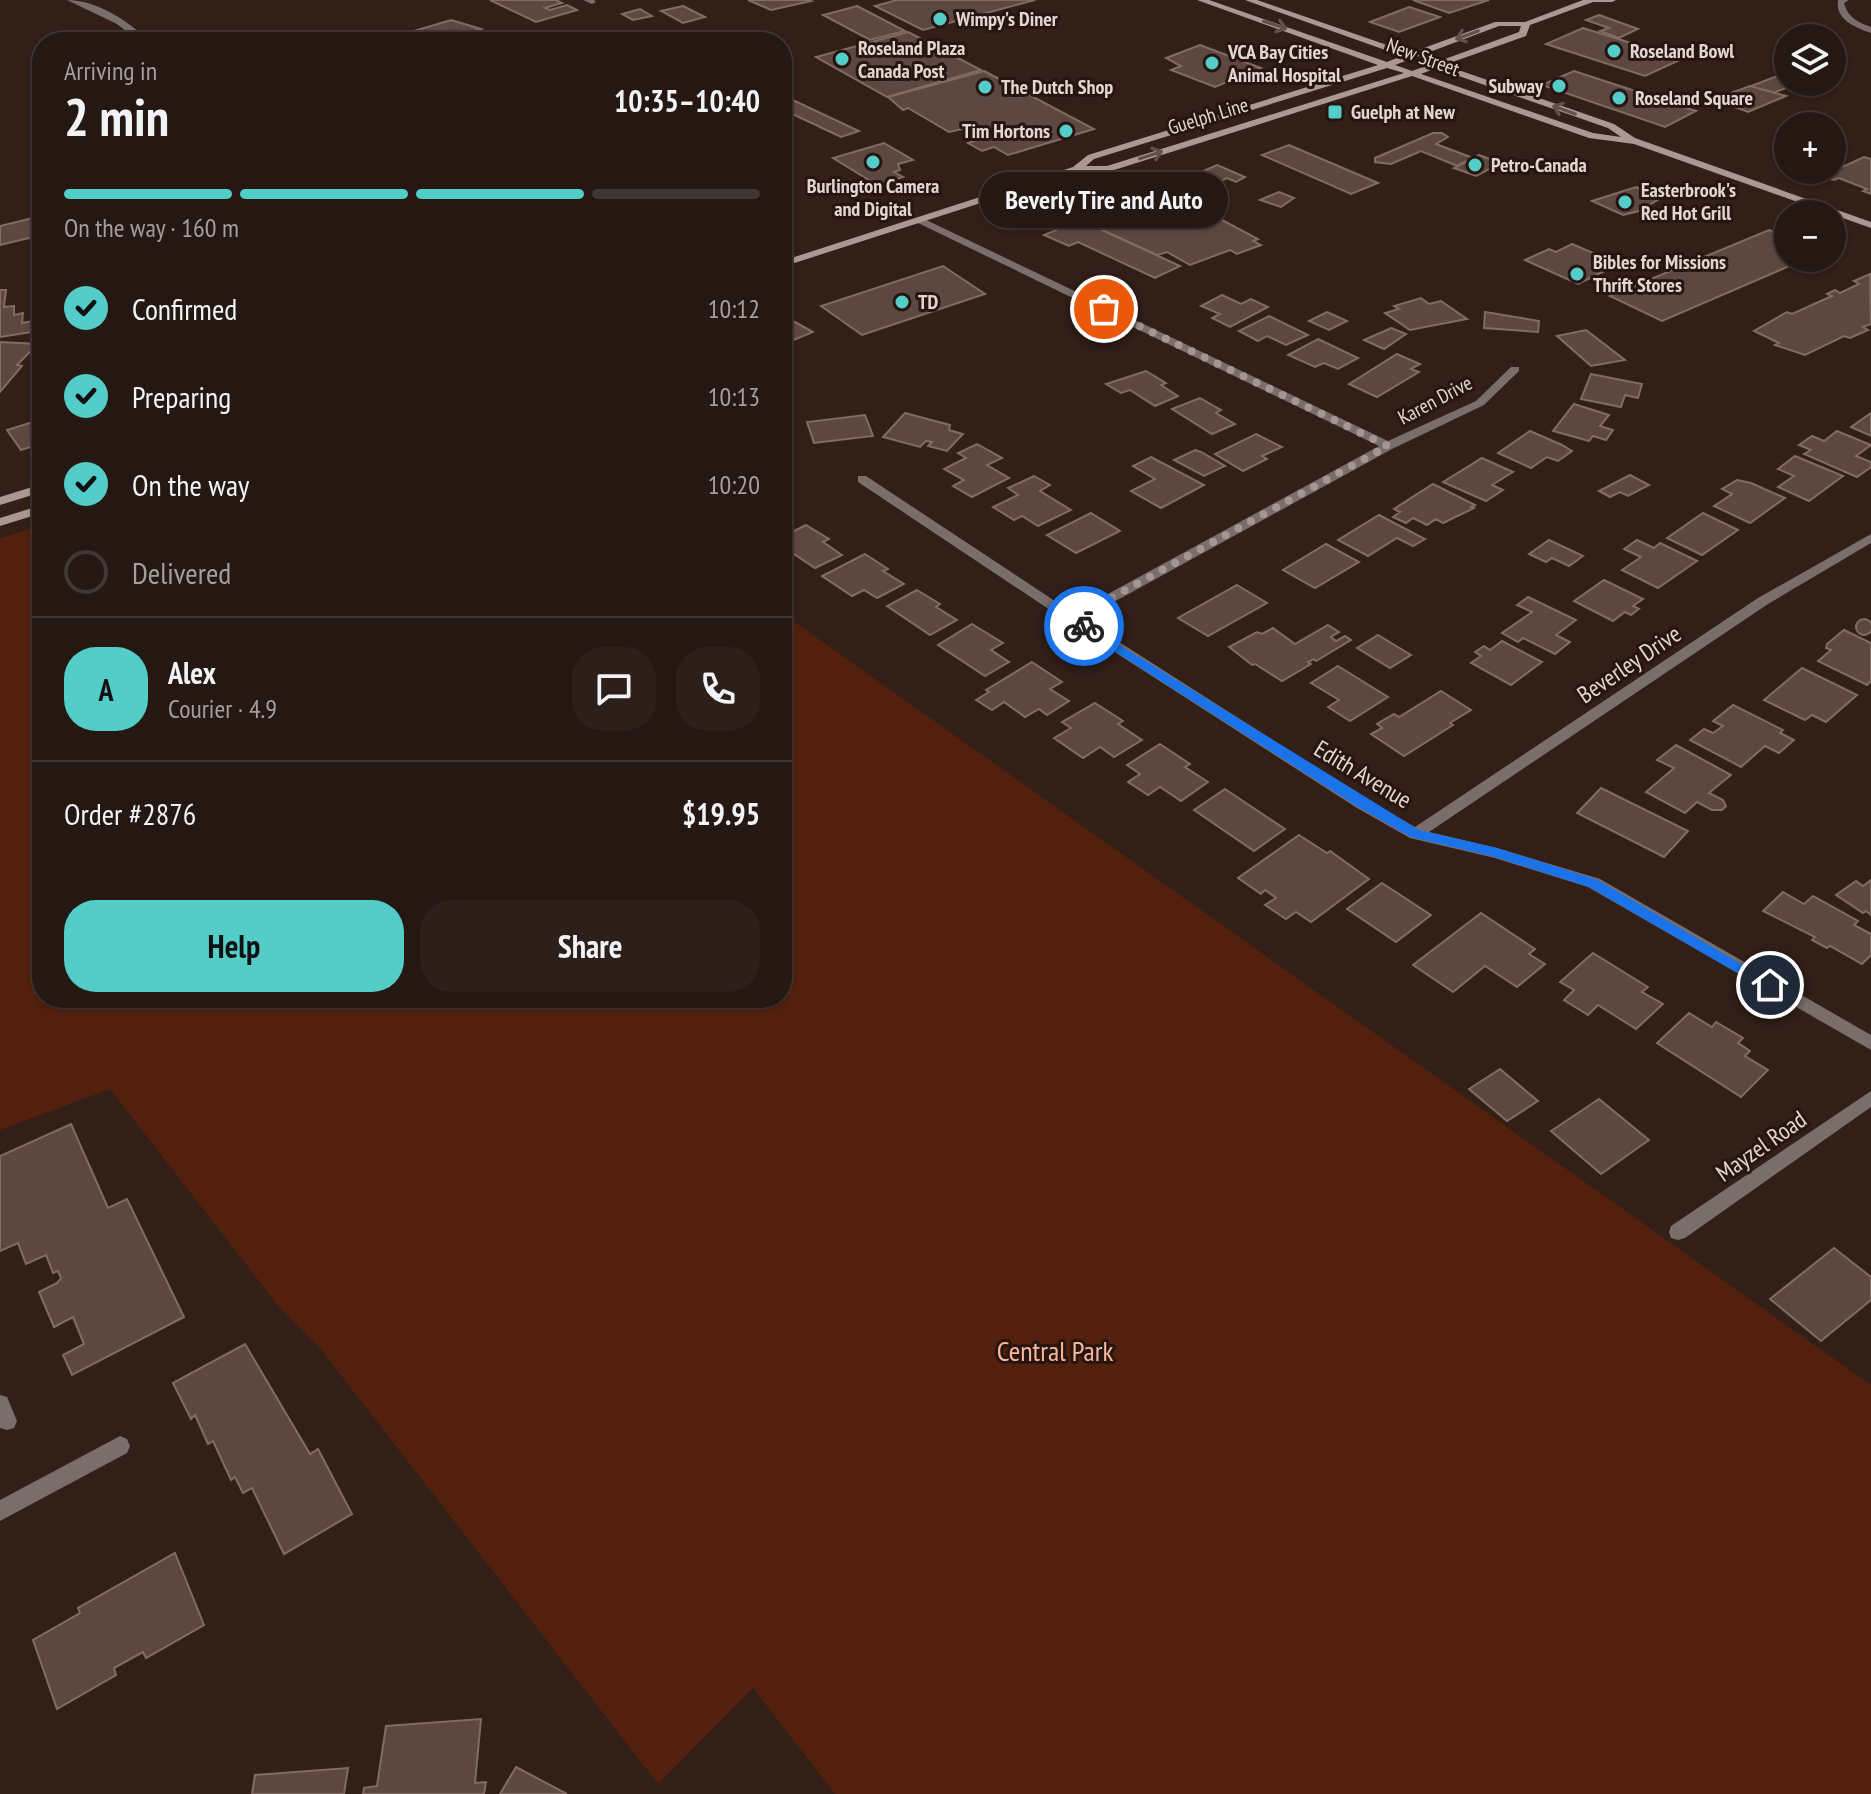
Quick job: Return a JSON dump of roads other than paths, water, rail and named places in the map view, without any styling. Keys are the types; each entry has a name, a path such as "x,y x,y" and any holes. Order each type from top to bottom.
{"main road":[{"name":"New Street","path":"1201,0 1592,136 1635,141"},
{"name":"New Street","path":"1249,0 1611,126 1635,141 1871,225"},
{"name":"Guelph Line","path":"1076,169 1091,157 1389,64 1498,24 1526,24 1592,0 1612,0"},
{"name":"Guelph Line","path":"792,261 1076,169 1108,169 1414,73 1523,34 1526,24"},
{"path":"0,501 32,491"},
{"path":"0,522 32,512"}],"street":[{"path":"71,0 135,32"},
{"path":"88,6 104,0"},
{"path":"1845,0 1840,2 1844,16 1853,24 1871,30"},
{"path":"920,220 1388,446"},
{"name":"Karen Drive","path":"1073,619 1388,446 1480,403 1515,369"},
{"name":"Edith Avenue","path":"862,479 1073,619 1362,804 1415,834 1497,853 1594,883 1871,1043"},
{"name":"Beverley Drive","path":"1415,834 1763,601 1871,538"},
{"name":"Mayzel Road","path":"1678,1232 1871,1098"},
{"path":"0,1511 120,1446"}],"place":[{"name":"Wimpy's Diner","path":"940,19"},
{"name":"Roseland Bowl","path":"1614,51"},
{"name":"Roseland Plaza Canada Post","path":"842,59"},
{"name":"VCA Bay Cities Animal Hospital","path":"1212,63"},
{"name":"Subway","path":"1559,86"},
{"name":"The Dutch Shop","path":"985,87"},
{"name":"Roseland Square","path":"1619,98"},
{"name":"Guelph at New","path":"1335,112"},
{"name":"Tim Hortons","path":"1066,131"},
{"name":"Burlington Camera and Digital","path":"873,162"},
{"name":"Petro-Canada","path":"1475,165"},
{"name":"Easterbrook's Red Hot Grill","path":"1625,202"},
{"name":"Bibles for Missions Thrift Stores","path":"1577,274"},
{"name":"TD","path":"902,302"},
{"name":"Beverly Tire and Auto","path":"1104,309"}],"park label":[{"name":"Central Park","path":"1055,1350"}]}
